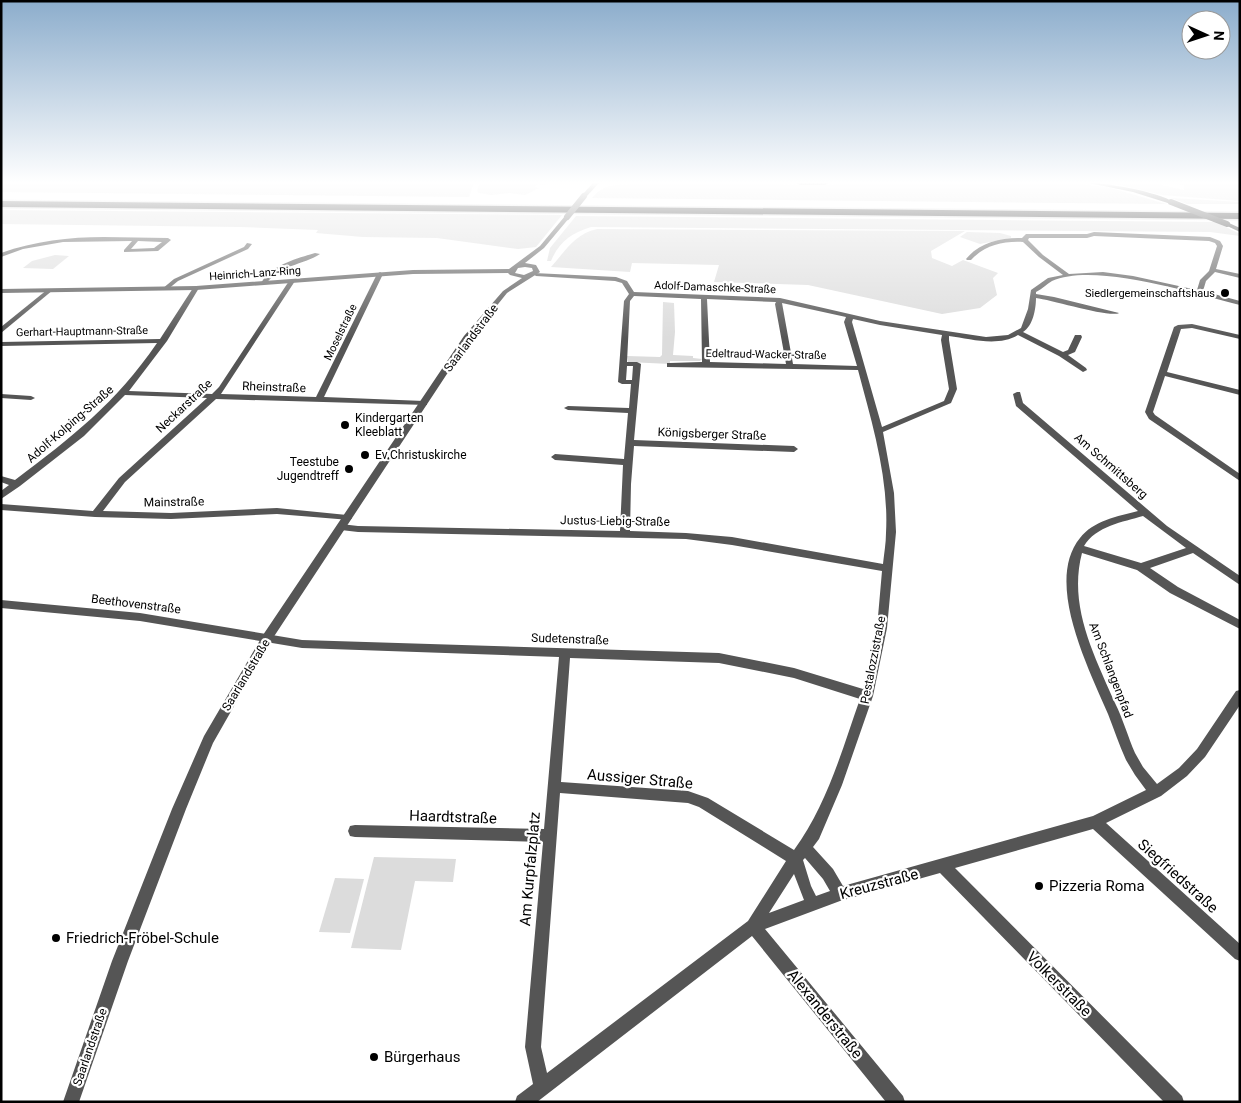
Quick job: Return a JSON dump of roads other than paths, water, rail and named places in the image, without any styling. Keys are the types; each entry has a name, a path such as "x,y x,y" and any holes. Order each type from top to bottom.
{"street":[{"path":"512,272 542,247 552,234"},
{"path":"969,259 975,251 985,246 1025,238 1092,234"},
{"path":"1105,234 1210,239 1218,242 1220,246 1213,270 1203,280 1198,293"},
{"path":"1025,238 1041,256 1067,275"},
{"path":"1,255 34,244 66,239 168,240 156,250 126,251 137,240"},
{"path":"166,289 176,280 246,248 249,244"},
{"path":"536,270 542,247"},
{"path":"264,283 271,274 300,259 317,254"},
{"path":"519,265 528,265 536,270 616,279 625,282 632,294 627,300 622,382 636,382"},
{"name":"Saarlandstraße","path":"71,1101 120,961 198,761 223,714 267,638 467,338 505,292 536,270"},
{"path":"1213,270 1240,276"},
{"name":"Heinrich-Lanz-Ring","path":"1,291 196,288 380,274 512,272 519,277 528,277"},
{"name":"Saarlandstraße","path":"505,292 512,272"},
{"path":"1083,370 1062,354 1019,333 1024,328 1032,309 1033,291 1039,285 1067,275 1095,273 1113,275 1240,303"},
{"name":"Moselstraße","path":"319,400 380,274"},
{"name":"Neckarstraße","path":"95,514 122,480 222,389 292,280"},
{"name":"Adolf-Kolping-Straße","path":"1,496 70,442 124,393 149,363 196,288"},
{"path":"1,331 50,290"},
{"name":"Adolf-Damaschke-Straße","path":"632,294 780,300 850,317 986,339 1010,337 1019,333"},
{"path":"1033,296 1043,296 1115,313"},
{"path":"704,298 706,364"},
{"path":"780,300 778,304 790,366"},
{"name":"Pestalozzistraße","path":"753,926 784,876 814,834 839,778 868,696 882,628 890,532 890,502 878,431 848,322 850,317"},
{"path":"1240,337 1192,326 1181,326 1178,328 1149,414 1240,478"},
{"path":"878,431 947,403 953,389 945,340 946,334"},
{"path":"1062,354 1071,352 1078,337"},
{"name":"Gerhart-Hauptmann-Straße","path":"1,344 163,340"},
{"path":"623,364 637,364 629,443 625,534"},
{"name":"Edeltraud-Wacker-Straße","path":"670,365 706,364 861,368"},
{"path":"1162,373 1240,393"},
{"name":"Rheinstraße","path":"124,393 424,403"},
{"name":"Am Schmittsberg","path":"1017,394 1019,404 1145,512 1240,581"},
{"path":"1,396 31,398"},
{"path":"568,408 633,411"},
{"name":"Königsberger Straße","path":"629,443 794,450"},
{"path":"555,457 628,462"},
{"path":"1,479 17,484"},
{"name":"Mainstraße","path":"1,507 95,514 171,516 277,511 344,522"},
{"path":"1145,512 1106,523 1089,534 1078,548 1141,567 1174,590 1240,625"},
{"name":"Justus-Liebig-Straße","path":"344,522 358,530 686,536 732,541 886,568"},
{"name":"Am Schlangenpfad","path":"1078,548 1073,571 1072,590 1081,636 1136,767 1156,792"},
{"path":"1141,567 1195,550"},
{"name":"Beethovenstraße","path":"1,604 140,617 267,638"},
{"name":"Sudetenstraße","path":"267,638 286,643 361,647 718,658 766,666 823,680 868,696"},
{"name":"Am Kurpfalzplatz","path":"542,1087 533,1047 565,652"},
{"name":"Kreuzstraße","path":"523,1102 753,926 840,894 1095,822 1156,792 1201,754 1240,695"},
{"name":"Aussiger Straße","path":"554,787 688,797 703,802 801,854"},
{"name":"Siegfriedstraße","path":"1095,822 1240,954"},
{"name":"Haardtstraße","path":"355,831 549,836"},
{"path":"801,854 828,874 840,894"},
{"path":"801,854 804,888 813,904"},
{"name":"Volkerstraße","path":"943,866 1176,1102"},
{"name":"Alexanderstraße","path":"753,926 896,1102"}],"place":[{"name":"Siedlergemeinschaftshaus","path":"1225,293"},
{"name":"Kindergarten Kleeblatt","path":"345,425"},
{"name":"Ev.Christuskirche","path":"365,455"},
{"name":"Teestube Jugendtreff","path":"349,469"},
{"name":"Pizzeria Roma","path":"1039,886"},
{"name":"Friedrich-Fröbel-Schule","path":"56,938"},
{"name":"Bürgerhaus","path":"374,1057"}]}
